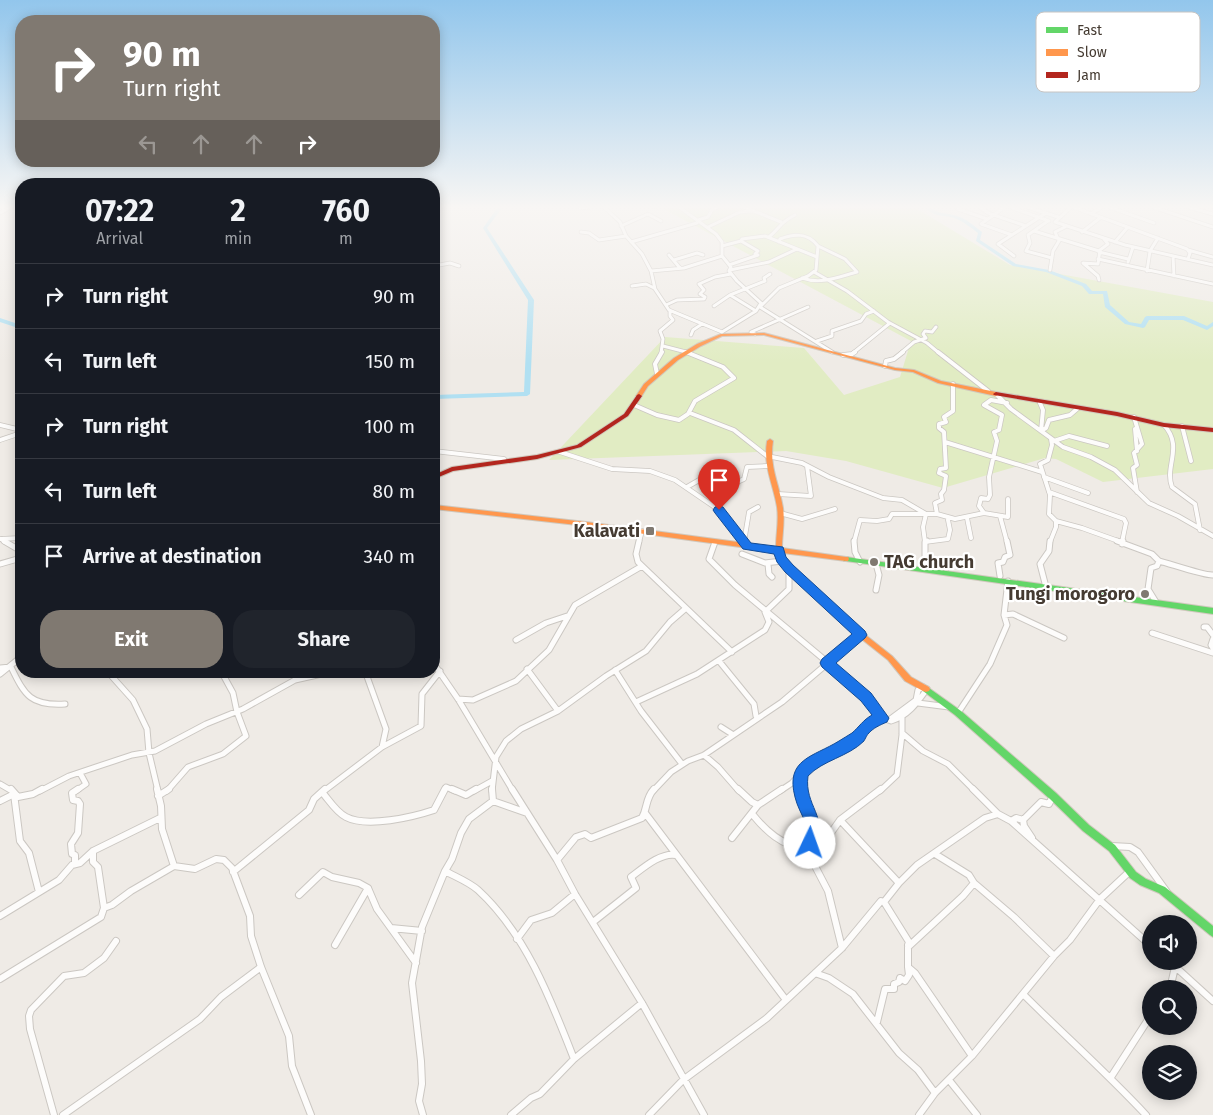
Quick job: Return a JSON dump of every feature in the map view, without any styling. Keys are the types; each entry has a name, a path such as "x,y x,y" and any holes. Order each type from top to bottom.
{"street":[{"path":"645,259 651,271 655,289 670,311 670,316 673,320 663,327 660,332 663,337 663,346 662,352 654,362 657,374"},
{"path":"677,259 674,260 680,268"},
{"path":"651,271 680,268 709,259"},
{"path":"723,259 726,260 729,265 734,280 757,298 761,307 832,352"},
{"path":"729,265 750,259"},
{"path":"730,270 775,259"},
{"path":"814,272 817,259"},
{"path":"802,278 813,282 829,280 853,274 857,271 842,259"},
{"path":"1050,270 1052,259"},
{"path":"1126,266 1128,259"},
{"path":"1147,271 1149,259"},
{"path":"1172,259 1174,276"},
{"path":"1188,259 1213,265"},
{"path":"1099,280 1098,276 1083,263 1098,264 1098,260 1213,284"},
{"path":"440,265 450,263 459,266"},
{"path":"814,272 829,280 890,323 923,340 988,392"},
{"path":"440,474 452,469 560,452 584,442 626,415 640,393 657,374 688,351 721,334 756,311 778,289 814,272"},
{"path":"666,305 677,300 704,298 700,294 704,290 699,284 716,277 731,274"},
{"path":"714,306 730,295 765,281 764,278 770,274"},
{"path":"632,286 646,284 655,289"},
{"path":"730,295 756,311"},
{"path":"756,334 751,332 778,318 786,318 808,307"},
{"path":"670,311 721,334 766,335 885,366 914,371 925,377 996,394 1040,403 1134,417 1164,424 1213,430"},
{"path":"817,341 832,336 832,331 848,324 860,322 866,314 875,311"},
{"path":"843,355 852,354 890,323"},
{"path":"690,335 693,330 702,324"},
{"path":"923,340 926,338 923,334 925,331 932,332 936,327"},
{"path":"885,366 886,361 894,359 914,342 923,340"},
{"path":"634,405 676,420 687,417 695,401 732,380 734,376 728,369 688,351 663,346"},
{"path":"938,514 935,503 942,500 941,494 944,490 946,476 939,473 940,469 946,468 944,432 939,428 939,424 946,422 944,417 953,411 953,384"},
{"path":"996,394 1011,409 1064,448 1091,457 1115,470 1154,506 1178,516 1213,536"},
{"path":"984,513 978,506 982,498 988,499 990,496 989,477 997,441 994,432 999,430 1002,415 984,405 991,400 1007,403"},
{"path":"1040,403 1043,410 1041,431"},
{"path":"1041,431 1046,428 1049,420 1070,415 1077,409"},
{"path":"690,413 734,430 766,456 807,466 829,477 883,498 902,500 916,506 926,514"},
{"path":"1134,417 1142,440 1142,446 1134,453 1137,465 1133,468 1137,492"},
{"path":"1164,424 1170,432 1174,456 1168,476 1170,483 1172,487 1195,504 1200,530"},
{"path":"0,425 15,430"},
{"path":"1182,426 1191,461"},
{"path":"0,440 15,434"},
{"path":"1052,440 1069,436 1107,446"},
{"path":"1052,440 1048,460 1040,464 1052,506 1049,514 1056,521 1082,528 1151,553 1159,561 1184,567 1204,575 1213,575"},
{"path":"770,441 766,456 770,477 778,494 780,513 779,550 782,561 861,635 890,658 908,679 925,688 958,713 1053,796 1086,828 1108,845 1118,855 1129,872 1143,882 1159,888 1168,894 1213,932"},
{"path":"945,442 994,457 1088,493"},
{"path":"1137,456 1138,449"},
{"path":"440,452 509,460"},
{"path":"560,452 612,469 656,472 687,487 719,510"},
{"path":"746,544 719,510 714,499 714,493 744,479 747,467 767,466"},
{"path":"778,494 811,496 807,466"},
{"path":"687,487 712,470"},
{"path":"1049,492 1124,519 1126,522 1122,544"},
{"path":"860,562 854,554 855,538 860,520 877,521 889,519 892,514 938,514 949,518 967,518 984,513 1008,517 1006,514 1008,499"},
{"path":"746,544 749,512 758,506"},
{"path":"440,508 642,531 714,542 746,544 860,562 925,569 1213,611"},
{"path":"780,513 802,518 813,518 817,513 835,508"},
{"path":"925,569 926,542 923,527 926,514"},
{"path":"1000,516 1010,554 1005,557 1003,562 998,563 1000,576"},
{"path":"967,518 971,538"},
{"path":"926,542 928,540 942,542 948,539 950,530 948,520"},
{"path":"1046,587 1040,564 1049,551 1056,521"},
{"path":"642,531 636,557 642,566 732,652"},
{"path":"1,539 15,538"},
{"path":"1,539 15,548"},
{"path":"714,542 710,559 712,563 866,697 882,718"},
{"path":"742,554 749,554 762,563 773,565 782,561"},
{"path":"0,564 15,560"},
{"path":"1156,602 1148,589 1151,568 1157,566 1159,561"},
{"path":"768,564 772,577"},
{"path":"876,564 879,575 876,590"},
{"path":"458,698 475,700 516,681 549,650 567,616 579,602 642,566"},
{"path":"766,611 788,591 789,568"},
{"path":"958,713 990,664 1007,625 1004,615 1008,581"},
{"path":"493,801 492,781 495,762 502,746 516,732 558,711 650,648 670,622 685,609"},
{"path":"636,702 697,674 732,652 766,628 769,622 766,611"},
{"path":"1004,615 1013,614 1064,638"},
{"path":"516,640 546,623 567,616"},
{"path":"1204,627 1210,630 1213,635"},
{"path":"1152,633 1213,653"},
{"path":"557,860 576,837 585,834 591,838 639,820 645,813 646,800 651,790 682,764 704,755 790,696 826,662 861,635"},
{"path":"1213,639 1211,646 1213,648"},
{"path":"719,661 754,704 756,716"},
{"path":"0,674 15,663"},
{"path":"0,668 11,667"},
{"path":"11,667 15,675"},
{"path":"527,669 558,711"},
{"path":"616,670 636,702 682,764"},
{"path":"440,671 557,860 575,894 642,1004 704,1115"},
{"path":"16,678 21,688 38,703 45,705 65,704"},
{"path":"113,678 138,708 147,729 149,753 158,788 158,796 162,806 160,818 162,829 174,866"},
{"path":"158,796 170,789 188,767 223,754 244,738 246,733 237,712 233,693 225,678"},
{"path":"14,794 20,797 33,794 64,778 132,755 159,750 206,724 237,712 295,680 304,678"},
{"path":"368,678 386,729 382,747"},
{"path":"233,872 309,810 314,799 322,792 382,747 421,726 422,694 435,678"},
{"path":"732,838 737,828 746,818 753,815 758,805 800,776 810,763 829,755 859,736 863,729 875,720 882,718 895,721 902,717 918,703 925,688"},
{"path":"889,720 916,700 918,690 925,688"},
{"path":"918,703 950,707"},
{"path":"813,852 828,837 840,820 890,783 896,775 902,733 902,717"},
{"path":"721,727 732,734"},
{"path":"902,733 922,752 948,764 998,814 1011,821 1142,938"},
{"path":"704,755 718,765 750,801 758,805"},
{"path":"75,863 75,854 71,851 71,844 74,836 78,833 80,804 78,801 73,800 72,793 86,784 80,774"},
{"path":"753,815 766,830 791,846 804,848 810,843 814,832 813,824 802,798 800,776"},
{"path":"322,792 346,817 360,820 382,819 409,817 434,810 446,787 466,795 492,781"},
{"path":"0,784 11,789 14,794 20,841 29,853 39,892"},
{"path":"0,801 14,794"},
{"path":"1023,820 1041,802 1049,804 1053,796"},
{"path":"493,801 527,813"},
{"path":"422,1115 419,1100 422,1084 421,1061 413,994 413,976 422,927 466,824 493,801"},
{"path":"645,813 786,1000"},
{"path":"649,1115 683,1080 752,1030 842,948 881,901 884,902 898,882 922,861 935,854 980,821 998,814"},
{"path":"0,916 62,877 75,863 80,863 93,851 160,818"},
{"path":"1011,821 1016,818 1023,820"},
{"path":"840,820 898,882"},
{"path":"1023,820 1024,826 1029,831 1033,842"},
{"path":"810,843 816,868 828,891 842,948"},
{"path":"1108,845 1126,846 1138,852 1161,881 1168,894"},
{"path":"0,979 101,918 104,908 97,864 93,862 93,851"},
{"path":"935,854 969,875 974,883 1014,917 1054,956"},
{"path":"593,922 636,888 631,877 646,865 667,855 677,856"},
{"path":"104,908 112,905 131,891 174,866 195,868 220,858 227,861 250,916 251,936 261,967 289,1036 292,1066 311,1115"},
{"path":"445,871 477,889 494,906 517,940 558,1018 574,1059"},
{"path":"299,895 323,872 332,877 359,883 368,888 375,906 416,963"},
{"path":"919,1115 935,1093 972,1056 1054,956 1070,940 1100,899 1129,872"},
{"path":"908,947 963,896 974,883"},
{"path":"335,945 368,888"},
{"path":"517,940 531,920 552,913 575,894"},
{"path":"877,1022 885,989 894,989 894,984 899,982 900,978 906,981 908,975 909,942 884,902"},
{"path":"391,928 422,932"},
{"path":"54,1115 30,1029 29,1016 31,1010 64,976 84,973 104,958 116,941"},
{"path":"64,1115 200,1019 222,997 261,967"},
{"path":"908,967 915,973 972,1056"},
{"path":"1178,970 1213,1000"},
{"path":"815,973 838,982 855,997 877,1022 900,1055 913,1064 935,1093"},
{"path":"1022,994 1075,1046 1111,1077 1146,1115"},
{"path":"511,1115 531,1098 540,1094 574,1059 642,1004"},
{"path":"1111,1077 1142,1029"},
{"path":"948,1080 976,1115"}],"green space":[{"path":"757,259 1000,259 1010,265 1213,302 1213,469 1103,482 1056,459 1045,458 943,488 846,461 786,451 549,460 665,337 804,348 844,395 900,377 911,341"}],"waterway":[{"path":"440,397 527,394 531,300 505,259"},
{"path":"1006,259 1015,265 1047,271 1084,285 1091,293 1105,292 1107,306 1127,323 1143,326 1147,318 1184,318 1207,328 1213,324"},
{"path":"0,320 15,325"}],"traffic: fast":[{"path":"846,559 1213,611"},
{"path":"926,689 958,713 1053,796 1086,828 1112,848 1133,875 1143,882 1162,890 1213,932"}],"traffic: slow":[{"path":"639,396 646,385 676,359 699,345 721,335 764,334 895,369 914,371 940,382 996,394"},
{"path":"770,441 768,451 770,470 780,508 779,544 782,560 861,635 890,658 908,679 926,689"},
{"path":"440,508 586,524 846,559"}],"traffic: jam":[{"path":"996,394 1117,414 1164,425 1213,430"},
{"path":"440,474 452,469 537,457 579,446 626,415 639,396"}],"place":[{"name":"Kalavati","path":"650,531"},
{"name":"TAG church","path":"874,562"},
{"name":"Tungi morogoro","path":"1145,594"}],"route":[{"path":"719,510 747,546 779,550 781,559 789,568 861,635 827,663 866,697 882,718 875,720 863,729 859,736 826,757 810,763 802,771 800,776 802,798 811,817 814,832 810,843"}]}
